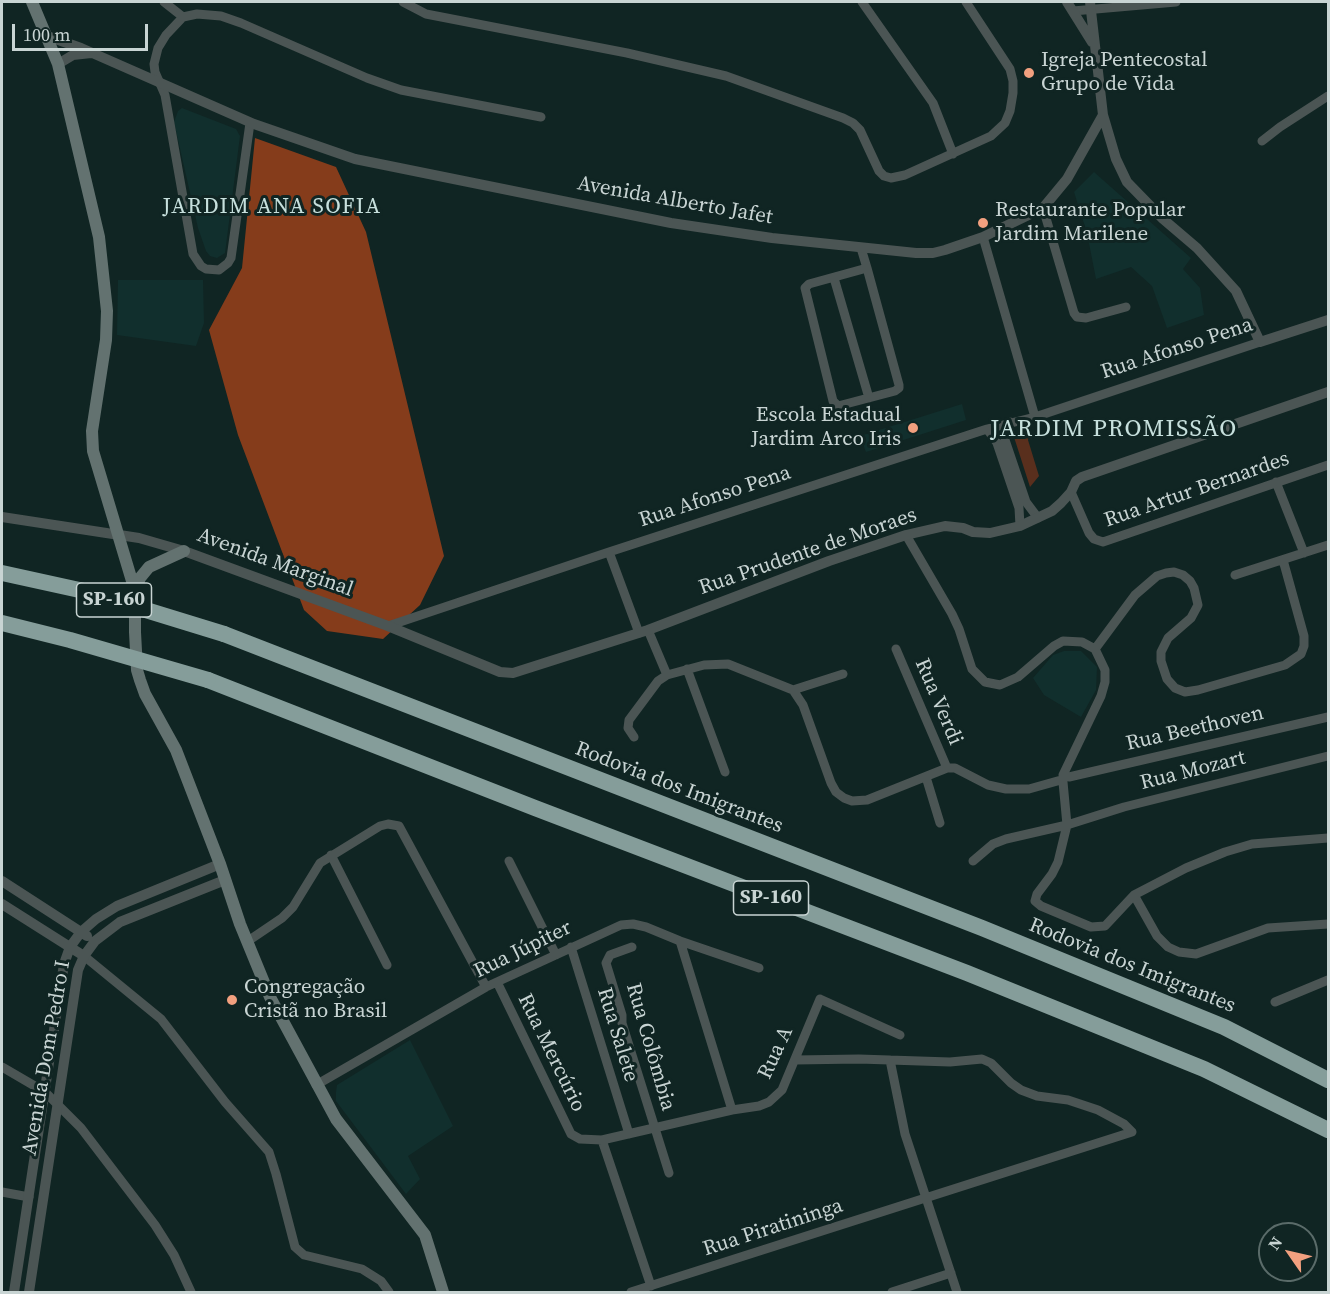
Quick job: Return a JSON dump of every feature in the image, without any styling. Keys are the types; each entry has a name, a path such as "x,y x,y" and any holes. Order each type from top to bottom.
{"highway":[{"name":"Rodovia dos Imigrantes","path":"2,573 84,591 224,634 982,928 1224,1027 1329,1080"},
{"name":"SP-160","path":"2,623 208,680 557,817 967,973 1204,1069 1329,1130"}],"main road":[{"path":"32,2 58,64 99,237 107,311 106,340 92,431 93,451 135,591 137,670 140,680 176,750 270,997 336,1119 425,1235 443,1293"},
{"path":"135,591 140,578 149,567 184,551"}],"street":[{"path":"164,2 183,17"},
{"path":"403,2 426,14 627,53 726,76 853,123 867,141 880,174 891,178 905,175 973,146 998,131 1005,123 1010,111 1013,81 1006,62 966,2"},
{"path":"862,2 933,103 953,154"},
{"path":"1070,6 1176,2"},
{"path":"1070,6 1094,45"},
{"path":"1090,6 1103,115 1116,159 1127,182 1162,219 1197,248 1236,291 1260,342"},
{"path":"250,123 231,258 224,267 211,270 201,267 193,254 165,95 154,64 158,48 170,30 183,17 197,14 221,16 241,22 368,78 401,90 541,117"},
{"name":"Avenida Alberto Jafet","path":"47,36 65,41 250,123 355,159 671,223 746,235 861,248 933,253 983,237 1043,208 1067,179 1103,115"},
{"path":"58,64 74,55 90,53"},
{"path":"1262,141 1329,96"},
{"path":"1043,208 1074,313 1081,319 1126,307"},
{"path":"983,237 1035,417"},
{"path":"861,248 867,268 899,385 899,388 838,406 833,401 805,288 809,284 867,268"},
{"path":"834,278 868,398"},
{"name":"Rua Afonso Pena","path":"388,626 987,429 1035,417 1329,320"},
{"name":"Rua Prudente de Moraes","path":"526,669 644,631 829,561 906,535 945,526 982,532 1001,531 1020,526 1052,511 1071,492 1076,481 1093,472 1329,392"},
{"path":"1010,422 1005,440 1026,502 1038,518"},
{"path":"987,429 997,442 1019,508 1020,526"},
{"name":"Rua Artur Bernardes","path":"1071,492 1089,533 1094,539 1103,542 1329,465"},
{"path":"1276,482 1304,553"},
{"name":"Avenida Marginal","path":"2,518 139,538 184,551 388,626 500,672 513,673 526,669"},
{"path":"906,535 960,629 972,669 986,682 1000,685 1018,677 1063,641 1082,642 1095,649 1105,670 1105,682 1101,696 1064,779 1067,825 1058,862 1052,874 1036,894 1037,903 1091,927 1099,927 1113,920 1134,895 1186,868 1225,852 1252,844 1329,838"},
{"path":"1235,575 1329,545"},
{"path":"609,552 644,631 667,675"},
{"path":"1095,649 1135,595 1157,576 1174,572 1190,580 1198,605 1191,618 1168,638 1161,652 1161,661 1167,679 1175,688 1185,692 1198,690 1286,665 1301,654 1304,636 1282,560"},
{"name":"Rua Verdi","path":"896,649 946,768"},
{"path":"634,737 628,728 629,720 658,681 667,675 687,669 716,663 728,664 793,690 803,705 831,783 836,792 844,798 852,801 867,800 946,768"},
{"path":"687,669 724,772"},
{"path":"793,690 843,674"},
{"name":"Rua Beethoven","path":"946,768 956,768 988,785 1006,789 1029,789 1329,717"},
{"name":"Rua Mozart","path":"973,861 993,844 1006,839 1329,756"},
{"path":"926,777 940,822"},
{"path":"248,941 282,918 293,907 320,863 380,826 388,824 399,826 486,987"},
{"path":"331,855 387,965"},
{"path":"509,861 556,955"},
{"name":"Avenida Dom Pedro I","path":"14,1293 64,964 70,948 81,932 117,906 220,864"},
{"name":"Avenida Dom Pedro I","path":"29,1293 78,970 84,956 95,941 120,922 225,880"},
{"path":"2,881 95,941"},
{"path":"1134,895 1157,936 1168,947 1179,952 1196,954 1268,928 1329,924"},
{"path":"2,904 84,956 161,1019 271,1157 295,1247 304,1255 362,1269 377,1278 389,1293"},
{"name":"Rua Júpiter","path":"316,1085 486,987 621,925 633,924 646,927 759,968"},
{"name":"Rua A","path":"680,941 732,1110 759,1106 769,1102 782,1090 819,999 900,1035"},
{"name":"Rua Salete","path":"571,947 629,1134"},
{"name":"Rua Colômbia","path":"632,947 610,955 606,963 622,1015 622,1023 669,1173"},
{"path":"1275,1002 1329,980"},
{"name":"Rua Mercúrio","path":"497,982 571,1134 580,1139 602,1140"},
{"name":"Rua Piratininga","path":"631,1293 1132,1132 1124,1124 1098,1110 1068,1100 1036,1096 1021,1090 991,1063 982,1059 950,1062 890,1060"},
{"path":"795,1060 890,1060 905,1134 957,1293"},
{"path":"2,1067 45,1092 81,1128 155,1226 174,1255 191,1293"},
{"path":"651,1286 602,1140 732,1110"},
{"path":"2,1192 29,1197"},
{"path":"892,1293 951,1273"},
{"path":"184,1293 186,1281"}],"shaded area":[{"path":"182,108 236,129 240,136 225,253 217,258 210,256 206,251 198,228 174,122 178,111"},
{"path":"255,138 336,167 366,232 444,556 420,605 383,639 327,631 304,610 238,435 209,330 242,268"},
{"path":"1094,172 1191,258 1183,269 1200,288 1204,315 1167,328 1152,286 1131,267 1096,279 1087,233 1074,192"},
{"path":"118,280 203,280 204,323 196,346 117,335"},
{"name":"Escola Estadual Jardim Arco Iris","path":"962,404 966,420 866,452 860,436"},
{"path":"1031,428 1028,440 1039,476 1030,487 1014,437 1018,432"},
{"path":"1064,651 1081,651 1097,667 1096,690 1081,717 1044,695 1033,678 1053,655"},
{"path":"410,1040 453,1126 408,1156 420,1179 406,1194 336,1101 336,1092 337,1085"}],"place":[{"name":"Igreja Pentecostal Grupo de Vida","path":"1029,73"},
{"name":"Restaurante Popular Jardim Marilene","path":"983,223"},
{"name":"Escola Estadual Jardim Arco Iris","path":"913,428"},
{"name":"Congregação Cristã no Brasil","path":"232,1000"}],"district":[{"name":"JARDIM ANA SOFIA","path":"272,207"},
{"name":"JARDIM PROMISSÃO","path":"1114,430"}]}
